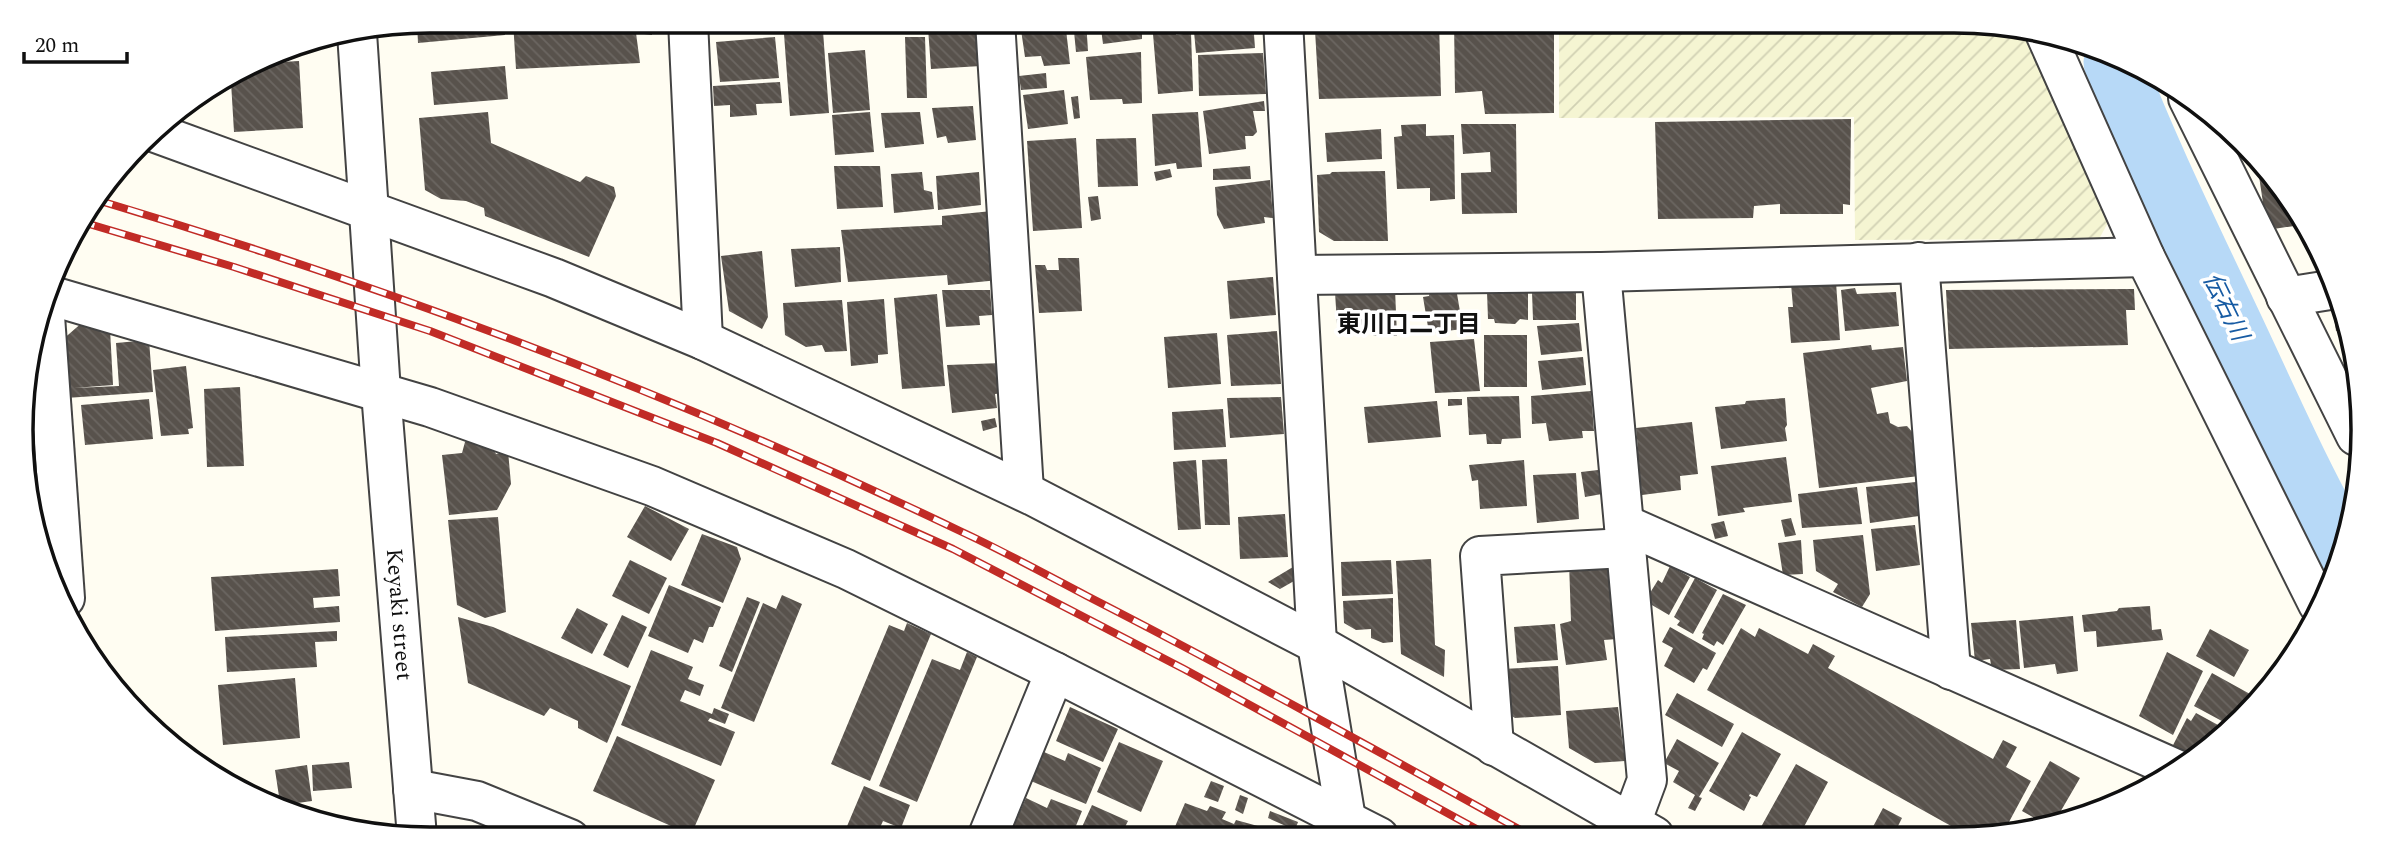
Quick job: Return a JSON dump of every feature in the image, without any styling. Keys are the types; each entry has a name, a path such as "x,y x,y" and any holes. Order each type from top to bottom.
{"street":[{"path":"689,33 703,340"},
{"path":"996,33 1024,491"},
{"path":"1284,33 1317,644 1347,827"},
{"path":"357,40 368,210"},
{"path":"2051,46 2145,257 2314,596"},
{"path":"2197,116 2351,426"},
{"path":"164,136 554,278 703,340 1024,491 1317,644 1637,827"},
{"name":"Keyaki street","path":"368,210 416,826"},
{"path":"1297,275 1601,272 2145,257"},
{"path":"1919,262 1951,670"},
{"path":"1601,272 1647,780 1642,827"},
{"path":"2286,297 2326,291"},
{"path":"56,297 381,391 652,486 846,569 1055,672 1347,827"},
{"path":"45,336 45,515 58,568"},
{"path":"1494,747 1480,556 1625,536 1951,670 2166,765"},
{"path":"992,827 1055,672"},
{"path":"413,789 477,801 541,827"}],"green space":[{"path":"1559,33 1954,33 2029,41 2110,219 2099,239 1855,240 1854,117 1559,118"}],"building":[{"path":"418,33 505,33 505,35 418,43"},
{"path":"514,33 636,33 640,63 516,69"},
{"path":"823,33 829,113 790,116 784,34"},
{"path":"928,33 980,35 981,66 931,69"},
{"path":"1021,33 1066,33 1070,64 1044,66 1041,56 1025,57"},
{"path":"1074,33 1087,33 1088,51 1076,52"},
{"path":"1102,33 1142,33 1142,39 1103,44"},
{"path":"1153,33 1191,33 1193,91 1158,94"},
{"path":"1194,33 1254,33 1255,48 1196,53"},
{"path":"1315,33 1439,33 1441,96 1319,99"},
{"path":"1454,33 1554,33 1554,113 1485,114 1482,91 1455,93"},
{"path":"775,37 779,78 720,82 716,42"},
{"path":"905,37 925,37 927,98 907,98"},
{"path":"865,50 870,110 833,113 828,53"},
{"path":"1141,52 1142,103 1123,104 1122,99 1090,100 1086,57"},
{"path":"1263,53 1266,94 1199,96 1198,55"},
{"path":"299,61 303,128 234,132 231,86 281,62"},
{"path":"505,66 508,99 434,105 431,72"},
{"path":"1046,73 1047,88 1021,90 1019,76"},
{"path":"780,82 782,103 756,104 757,115 730,117 730,105 714,106 713,86"},
{"path":"1064,90 1068,124 1028,129 1023,95"},
{"path":"1078,96 1080,118 1074,119 1071,97"},
{"path":"1264,101 1265,111 1253,111 1257,132 1253,136 1245,136 1246,149 1209,154 1203,111"},
{"path":"973,106 976,140 948,143 946,136 937,138 932,108"},
{"path":"488,112 491,143 580,182 586,176 614,187 616,196 589,257 485,216 484,208 466,201 441,199 425,190 419,118"},
{"path":"870,112 874,152 835,155 832,115"},
{"path":"920,112 924,144 885,148 881,113"},
{"path":"1198,112 1202,167 1177,169 1176,163 1155,166 1152,114"},
{"path":"1851,119 1850,205 1843,204 1843,214 1780,214 1780,204 1754,206 1753,218 1658,219 1655,122"},
{"path":"1426,124 1426,136 1454,135 1455,199 1430,201 1430,188 1397,189 1394,137 1402,136 1401,125"},
{"path":"1461,124 1516,124 1517,213 1462,214 1461,173 1491,172 1490,152 1463,154"},
{"path":"1381,129 1382,159 1327,162 1325,133"},
{"path":"1076,138 1082,228 1033,231 1027,141"},
{"path":"1136,138 1138,186 1098,187 1096,139"},
{"path":"834,166 880,166 883,207 837,209"},
{"path":"1250,166 1251,179 1213,180 1213,169"},
{"path":"1170,169 1172,177 1156,181 1154,172"},
{"path":"1385,171 1388,241 1334,241 1319,232 1317,175 1332,172"},
{"path":"922,172 924,190 932,192 934,209 894,213 891,174"},
{"path":"979,172 981,205 938,210 936,176"},
{"path":"2259,176 2294,226 2267,230"},
{"path":"1270,180 1273,218 1264,217 1265,223 1224,229 1217,215 1215,187"},
{"path":"1098,196 1101,219 1091,221 1088,197"},
{"path":"992,211 999,280 948,285 947,275 848,282 841,230 942,225 942,216"},
{"path":"840,247 841,282 795,287 791,249"},
{"path":"762,251 768,317 762,329 729,311 721,256"},
{"path":"1058,258 1079,258 1082,311 1039,313 1035,265 1045,265 1047,270 1059,270"},
{"path":"1273,277 1276,315 1230,319 1227,281"},
{"path":"1836,282 1840,340 1791,343 1788,307 1793,307 1791,284"},
{"path":"1576,286 1576,320 1533,320 1532,292 1542,293 1546,288"},
{"path":"1456,288 1463,329 1429,333 1423,297 1429,296 1430,289"},
{"path":"1855,288 1857,294 1896,292 1899,326 1845,331 1841,290"},
{"path":"1395,289 1397,336 1376,336 1363,332 1361,324 1337,324 1335,292"},
{"path":"2134,289 2135,310 2126,310 2128,345 1949,349 1946,290"},
{"path":"942,290 990,290 992,315 979,316 980,325 946,327"},
{"path":"1528,291 1528,320 1520,319 1515,324 1495,323 1494,319 1488,319 1487,292"},
{"path":"937,294 945,386 902,389 894,298"},
{"path":"884,299 888,354 878,355 878,363 851,366 847,302"},
{"path":"842,300 847,351 825,352 822,345 806,347 785,335 783,303"},
{"path":"84,321 110,329 113,385 74,388 119,386 116,343 149,340 153,392 66,398 61,341"},
{"path":"1579,323 1582,351 1541,355 1537,326"},
{"path":"1277,331 1281,384 1231,386 1227,335"},
{"path":"1217,333 1221,384 1168,388 1164,337"},
{"path":"1484,335 1527,335 1527,387 1484,387"},
{"path":"1474,339 1480,391 1435,393 1430,342"},
{"path":"1871,345 1872,350 1903,347 1907,381 1871,388 1877,414 1888,412 1890,423 1898,427 1907,426 1915,435 1919,476 1819,488 1803,353"},
{"path":"1583,357 1586,385 1542,390 1538,361"},
{"path":"1002,363 1004,393 995,394 997,408 952,413 947,365"},
{"path":"186,366 193,428 188,429 189,434 161,436 153,370"},
{"path":"240,387 244,466 207,467 204,389"},
{"path":"1591,391 1594,431 1582,431 1583,438 1549,441 1546,423 1532,424 1531,396"},
{"path":"1519,396 1521,438 1502,439 1501,444 1487,444 1486,434 1469,435 1467,397"},
{"path":"1281,397 1284,434 1230,438 1227,398"},
{"path":"1785,398 1787,441 1721,449 1715,407"},
{"path":"149,399 153,439 85,445 81,405"},
{"path":"1448,399 1462,399 1462,405 1448,406"},
{"path":"1437,401 1441,437 1368,443 1364,407"},
{"path":"1223,409 1226,447 1174,450 1172,412"},
{"path":"995,418 997,427 983,431 981,421"},
{"path":"1692,422 1698,474 1680,476 1681,490 1642,495 1640,479 1636,480 1633,449 1638,449 1636,428"},
{"path":"490,441 496,454 508,451 511,484 497,510 449,515 442,455 462,453 465,442"},
{"path":"1786,457 1792,502 1743,508 1745,512 1718,516 1711,466"},
{"path":"1227,459 1230,525 1205,525 1202,460"},
{"path":"1196,460 1201,529 1178,530 1173,462"},
{"path":"1524,460 1527,506 1480,509 1478,480 1472,481 1469,465"},
{"path":"1598,470 1602,494 1585,497 1581,472"},
{"path":"1576,473 1579,519 1537,523 1533,475"},
{"path":"1916,482 1919,516 1870,523 1866,487"},
{"path":"1857,487 1862,524 1802,528 1798,494"},
{"path":"645,506 689,529 671,561 627,537"},
{"path":"1285,514 1288,557 1240,559 1238,517"},
{"path":"498,517 506,612 485,618 457,605 448,520"},
{"path":"1791,518 1796,535 1785,537 1781,520"},
{"path":"1724,521 1728,536 1715,539 1711,524"},
{"path":"1915,525 1920,565 1876,571 1871,529"},
{"path":"702,534 737,547 741,559 723,603 681,585"},
{"path":"1863,535 1870,594 1862,607 1833,592 1838,584 1816,571 1813,540"},
{"path":"1801,540 1803,574 1783,575 1778,543"},
{"path":"1431,559 1435,645 1445,650 1444,677 1401,654 1396,561"},
{"path":"630,560 667,578 649,614 612,596"},
{"path":"1391,560 1393,594 1342,596 1341,562"},
{"path":"1569,562 1603,565 1609,569 1617,639 1604,640 1607,660 1566,665 1560,624 1571,621"},
{"path":"1670,566 1690,577 1669,615 1645,601 1658,580 1662,583"},
{"path":"1293,567 1294,581 1280,589 1268,582"},
{"path":"338,569 340,596 313,598 314,608 339,606 340,622 215,631 211,577"},
{"path":"1695,578 1717,590 1693,634 1677,625 1680,621 1674,617"},
{"path":"669,585 721,607 703,643 694,639 688,653 648,636"},
{"path":"1723,594 1746,605 1723,645 1717,641 1714,646 1702,639 1702,633"},
{"path":"782,595 802,604 754,722 721,708 763,603 776,609"},
{"path":"747,597 760,602 732,672 719,666"},
{"path":"1393,598 1393,642 1383,643 1371,638 1371,629 1356,630 1344,623 1343,601"},
{"path":"2150,606 2152,630 2161,629 2163,640 2097,647 2096,631 2084,632 2082,615"},
{"path":"577,608 608,624 592,654 561,638"},
{"path":"622,615 647,627 628,668 603,655"},
{"path":"2073,616 2078,671 2057,674 2055,664 2024,668 2019,621"},
{"path":"458,617 493,627 631,686 607,743 578,728 578,721 550,708 544,716 468,683"},
{"path":"2016,620 2020,669 1992,670 1990,659 1975,661 1971,623"},
{"path":"907,623 931,634 870,781 831,764 889,625 904,631"},
{"path":"1555,624 1558,660 1517,663 1514,627"},
{"path":"1670,627 1716,653 1707,670 1703,668 1694,683 1664,666 1673,648 1662,642"},
{"path":"1741,628 1755,637 1759,628 1808,654 1813,644 1835,656 1828,668 1993,759 2003,740 2017,747 2006,767 2031,781 2009,823 1953,827 1707,690"},
{"path":"2210,629 2249,650 2234,677 2196,656"},
{"path":"337,631 337,641 315,642 317,667 227,672 225,637"},
{"path":"651,650 693,667 688,679 704,685 700,696 685,690 680,701 712,714 714,708 729,714 725,724 710,718 708,721 735,732 721,766 621,725"},
{"path":"967,652 977,657 917,802 879,786 932,659 960,670"},
{"path":"2167,652 2203,671 2173,735 2139,716"},
{"path":"1558,666 1561,715 1515,718 1505,712 1503,669"},
{"path":"2212,673 2250,694 2223,722 2194,706"},
{"path":"295,678 300,738 223,745 218,685"},
{"path":"1677,693 1734,724 1722,747 1665,715"},
{"path":"1070,707 1118,729 1103,762 1056,741"},
{"path":"1618,707 1625,761 1595,763 1569,748 1566,711"},
{"path":"2196,713 2219,725 2182,754 2171,749 2187,718 2191,721"},
{"path":"1742,732 1781,754 1757,797 1750,794 1744,811 1709,791"},
{"path":"617,736 715,780 694,827 673,827 593,791"},
{"path":"1677,739 1719,763 1699,797 1702,798 1695,811 1688,808 1695,795 1673,782 1679,771 1664,763"},
{"path":"1119,742 1163,761 1141,812 1097,792"},
{"path":"1044,752 1065,761 1068,753 1101,768 1086,804 1026,779 1035,757 1041,759"},
{"path":"2050,761 2080,778 2060,812 2035,818 2022,811"},
{"path":"349,762 352,788 313,791 312,765"},
{"path":"1796,764 1828,782 1804,827 1761,827"},
{"path":"307,765 312,801 295,803 279,797 275,770"},
{"path":"1211,781 1224,786 1218,802 1204,797"},
{"path":"864,786 910,805 901,827 883,821 880,827 847,827"},
{"path":"1240,795 1248,798 1243,814 1235,810"},
{"path":"1026,798 1047,808 1051,799 1082,811 1075,827 1013,827"},
{"path":"1185,803 1207,811 1210,806 1226,812 1222,819 1234,824 1236,820 1261,827 1175,827"},
{"path":"1092,805 1128,821 1125,827 1082,827"},
{"path":"1883,808 1902,818 1898,827 1873,827"},
{"path":"1270,811 1298,822 1296,827 1288,827 1268,818"}],"waterway":[{"name":"伝右川","path":"2116,68 2186,227 2299,468 2336,537"}],"railway":[{"path":"105,202 208,234 427,308 535,348 749,435 992,546 1311,715 1515,827"},
{"path":"91,224 234,267 430,331 717,443 953,549 1184,669 1473,827"}],"district":[{"name":"東川口二丁目","path":"1409,325"}]}
